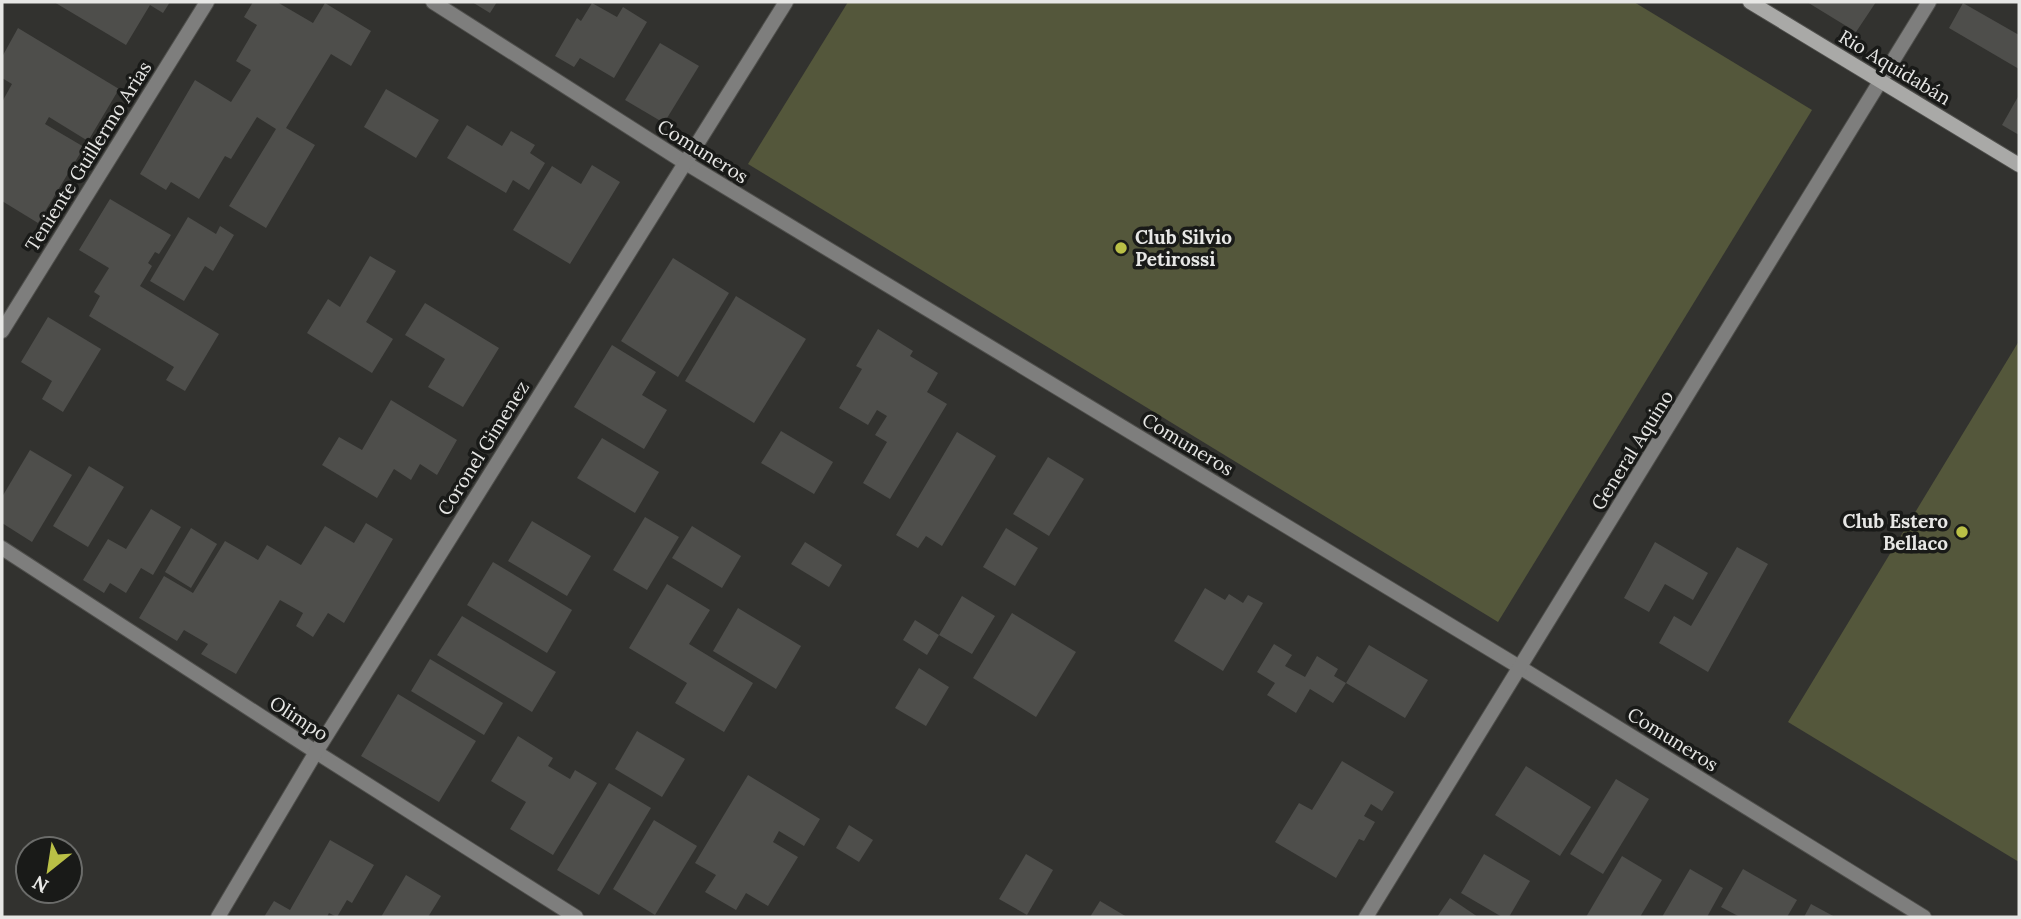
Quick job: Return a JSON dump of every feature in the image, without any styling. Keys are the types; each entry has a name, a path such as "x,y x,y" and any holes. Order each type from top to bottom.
{"street":[{"name":"Teniente Guillermo Arias","path":"2,331 207,2"},
{"name":"Comuneros","path":"433,2 684,162 1521,668 1924,917"},
{"name":"Coronel Gimenez","path":"218,917 316,752 786,2"},
{"name":"Rio Aquidabán","path":"1750,2 2019,165"},
{"name":"General Aquino","path":"1366,917 1929,2"},
{"name":"Olimpo","path":"2,548 576,917"}],"green space":[{"path":"848,2 1634,2 1812,110 1498,622 748,164"},
{"name":"Club Estero Bellaco","path":"2019,341 2019,862 1788,722"}],"building":[{"path":"54,2 170,2 163,13 150,5 126,45"},
{"path":"253,2 277,2 313,23 325,3 371,31 351,66 331,54 286,128 315,145 266,228 229,206 276,129 257,117 231,159 225,156 199,199 171,182 166,190 140,174 195,80 231,102 251,70 236,61 257,25 244,17"},
{"path":"472,2 497,2 490,13"},
{"path":"1807,2 1876,2 1856,32"},
{"path":"592,3 617,17 623,7 647,22 614,78 580,58 574,67 555,56 577,18 581,21"},
{"path":"1963,3 2019,35 2019,69 1949,28"},
{"path":"18,28 119,89 88,141 49,117 45,124 84,147 38,223 2,201 2,102 12,84 2,78 2,57"},
{"path":"660,43 699,66 664,123 625,100"},
{"path":"386,89 439,120 416,158 364,127"},
{"path":"2019,95 2019,135 2002,125"},
{"path":"467,125 502,146 511,131 535,145 530,153 545,163 529,190 513,180 506,193 447,158"},
{"path":"592,165 620,182 570,264 513,230 552,166 581,184"},
{"path":"110,199 171,235 159,254 155,252 148,263 152,266 140,286 219,334 185,391 166,380 174,367 89,316 100,296 94,292 109,268 79,250"},
{"path":"188,217 216,234 220,226 234,235 213,271 205,266 184,301 150,281"},
{"path":"370,256 396,271 366,322 393,339 372,373 307,333 328,299 340,307"},
{"path":"673,258 729,293 678,377 621,341"},
{"path":"736,296 806,339 754,423 685,381"},
{"path":"425,303 499,348 463,407 428,387 445,359 405,335"},
{"path":"48,317 101,349 63,412 42,399 52,381 21,362"},
{"path":"878,329 913,351 910,356 938,373 927,392 947,404 890,499 863,483 887,442 875,435 887,416 877,410 868,425 839,408 862,369 856,366"},
{"path":"612,345 656,372 642,395 667,410 644,449 574,407"},
{"path":"391,400 457,440 437,475 420,464 411,480 394,469 377,498 322,465 339,437 362,450"},
{"path":"781,431 833,462 814,494 761,463"},
{"path":"957,432 996,456 942,546 926,536 918,548 896,535"},
{"path":"602,438 659,472 635,513 577,478"},
{"path":"30,450 72,475 32,542 2,523 2,497"},
{"path":"1048,457 1084,479 1049,536 1013,514"},
{"path":"89,466 124,487 88,547 53,526"},
{"path":"151,509 181,527 153,575 141,568 126,593 110,583 104,593 83,580 108,539 126,549"},
{"path":"645,517 679,537 647,590 613,570"},
{"path":"532,521 591,556 567,596 508,561"},
{"path":"366,523 393,539 344,623 328,613 313,637 296,626 303,613 280,600 236,674 201,654 208,644 184,630 177,641 139,618 164,576 193,593 225,541 258,560 267,545 301,565 325,526 354,543"},
{"path":"692,526 741,556 722,588 672,558"},
{"path":"191,528 217,544 191,588 165,572"},
{"path":"1006,528 1038,548 1015,586 983,567"},
{"path":"805,542 842,565 829,587 791,564"},
{"path":"1655,542 1708,573 1693,600 1665,584 1649,612 1624,598"},
{"path":"1737,547 1768,564 1708,672 1659,643 1674,616 1691,626"},
{"path":"493,562 572,610 547,653 467,605"},
{"path":"667,584 710,610 689,644 753,683 724,732 675,703 687,683 629,648"},
{"path":"1205,588 1225,600 1229,594 1243,603 1248,595 1263,603 1223,671 1174,641"},
{"path":"962,596 995,616 972,654 939,635"},
{"path":"738,608 801,646 776,689 713,651"},
{"path":"1012,613 1076,652 1036,717 973,678"},
{"path":"462,616 556,672 532,712 437,655"},
{"path":"915,620 939,635 927,655 903,640"},
{"path":"1274,644 1292,655 1285,666 1305,677 1317,656 1338,669 1334,676 1346,683 1333,703 1310,689 1296,713 1267,695 1275,683 1257,672"},
{"path":"1369,645 1428,680 1405,718 1346,683"},
{"path":"430,659 503,703 484,735 411,691"},
{"path":"919,668 949,687 926,726 895,708"},
{"path":"398,694 476,741 439,802 361,756"},
{"path":"637,731 685,759 662,797 615,769"},
{"path":"518,736 553,758 548,766 570,779 575,770 597,783 553,855 510,829 526,802 491,781"},
{"path":"1342,761 1394,792 1382,811 1371,804 1364,816 1375,822 1364,841 1359,839 1336,878 1275,842 1299,803 1312,810"},
{"path":"1526,766 1591,807 1560,856 1495,815"},
{"path":"748,775 820,819 804,846 779,831 773,842 798,857 768,906 746,893 736,910 705,892 716,875 695,863"},
{"path":"1616,779 1649,799 1603,874 1570,854"},
{"path":"609,783 651,808 599,895 557,870"},
{"path":"654,820 697,846 655,915 613,889"},
{"path":"849,825 873,840 859,862 836,848"},
{"path":"330,840 374,865 352,903 347,900 337,917 329,913 327,917 264,917 274,901 290,910"},
{"path":"1026,854 1053,870 1027,915 999,899"},
{"path":"1484,854 1530,881 1509,917 1502,917 1461,893"},
{"path":"1622,856 1662,880 1640,917 1586,917"},
{"path":"1690,869 1723,888 1707,917 1662,917"},
{"path":"1743,869 1797,900 1787,917 1740,917 1721,907"},
{"path":"406,875 441,896 428,917 381,917"},
{"path":"1450,898 1478,917 1437,917"},
{"path":"1100,901 1127,917 1090,917"},
{"path":"1811,904 1835,917 1804,917"}],"place":[{"name":"Club Silvio Petirossi","path":"1121,248"},
{"name":"Club Estero Bellaco","path":"1962,532"}]}
